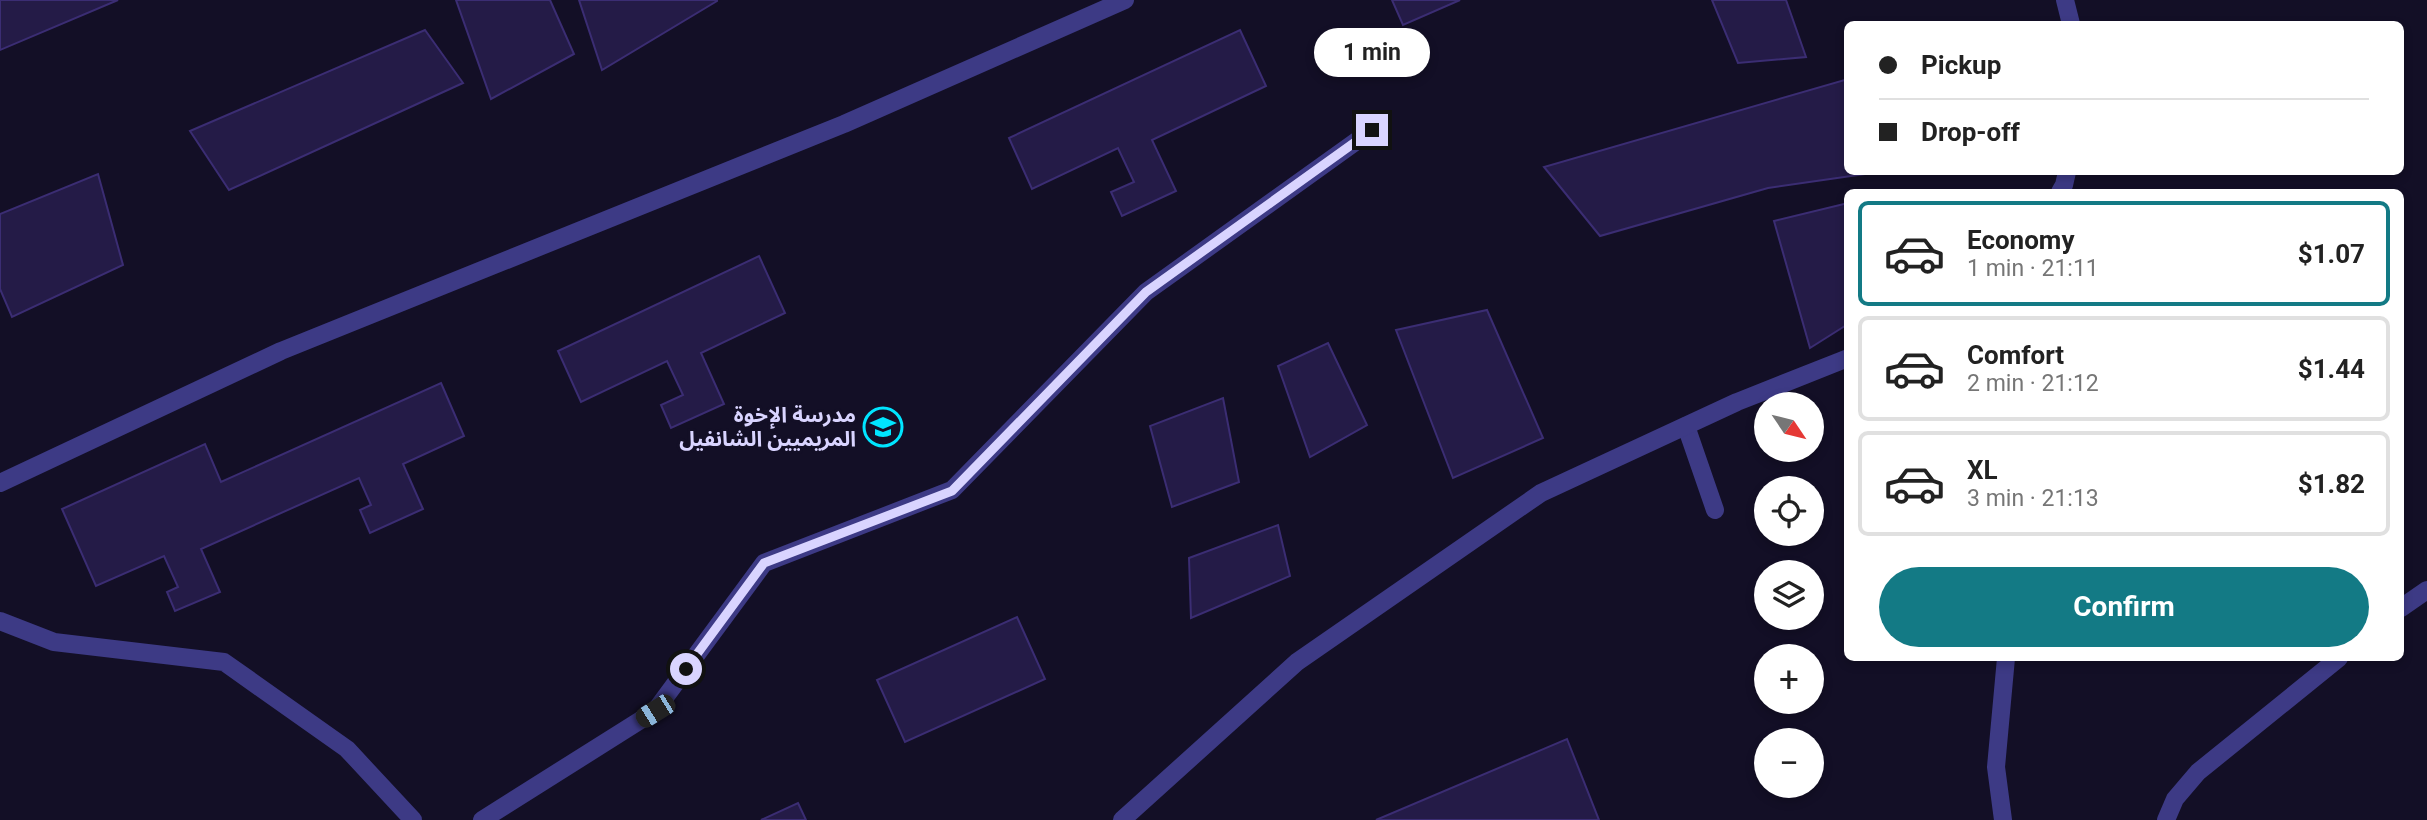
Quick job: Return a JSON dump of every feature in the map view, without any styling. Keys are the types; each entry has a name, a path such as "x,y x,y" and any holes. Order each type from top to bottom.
{"street":[{"path":"0,483 281,351 844,124 1125,0"},
{"path":"2065,0 2070,21"},
{"path":"482,820 655,711 764,563 952,491 1146,292 1372,130"},
{"path":"1122,820 1297,662 1541,494 1738,402 1844,360"},
{"path":"1686,426 1715,510"},
{"path":"2404,606 2427,590"},
{"path":"0,621 54,642 223,663 347,749 412,820"},
{"path":"2003,820 1996,767 2006,661"},
{"path":"2166,820 2175,799 2198,772 2335,661"}],"building":[{"path":"0,0 118,0 0,50"},
{"path":"456,0 550,0 574,54 491,99"},
{"path":"579,0 717,0 717,1 602,70"},
{"path":"1392,0 1460,0 1403,25"},
{"path":"1712,0 1786,0 1806,57 1738,63"},
{"path":"425,30 463,83 229,190 190,131"},
{"path":"1240,30 1266,86 1152,140 1176,191 1122,216 1111,192 1134,182 1118,148 1032,189 1009,138"},
{"path":"1844,80 1844,175 1858,175 1768,188 1600,236 1544,167"},
{"path":"98,174 123,265 12,317 0,289 0,214"},
{"path":"1844,204 1844,327 1810,348 1774,221"},
{"path":"759,256 785,313 701,353 724,404 671,428 661,405 683,395 667,361 581,402 558,351"},
{"path":"1487,310 1543,438 1453,478 1396,330"},
{"path":"1328,343 1367,425 1310,457 1278,366"},
{"path":"441,383 464,436 403,464 423,509 370,533 360,510 371,505 359,478 201,549 220,592 175,611 167,592 178,587 164,556 96,586 62,509 205,444 221,482"},
{"path":"1223,398 1239,482 1172,507 1150,426"},
{"path":"1278,525 1290,576 1191,618 1189,558"},
{"path":"1017,617 1045,679 905,742 877,680"},
{"path":"1567,739 1599,820 1376,820"},
{"path":"798,803 806,820 761,820"}],"place":[{"name":"مدرسة الإخوة المريميين الشانفيل","path":"883,427"}],"route":[{"path":"686,669 764,563 952,491 1146,292 1372,130"}]}
